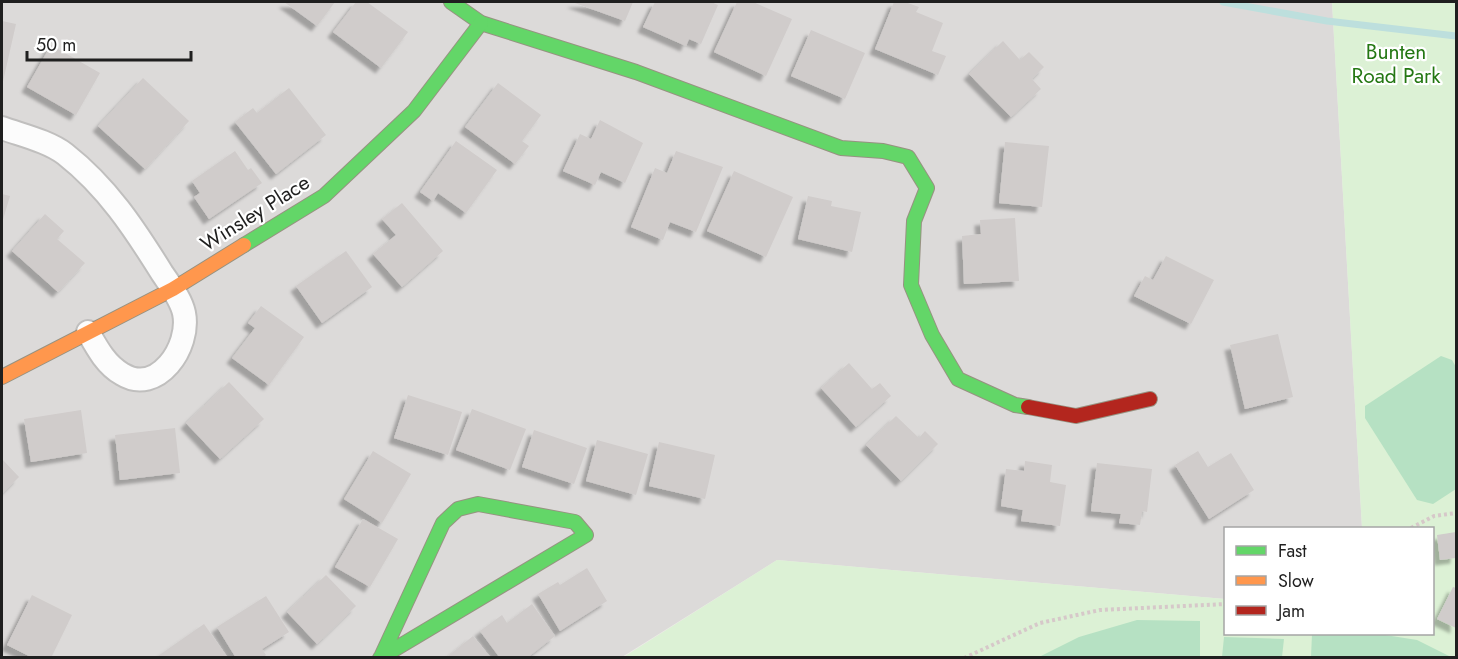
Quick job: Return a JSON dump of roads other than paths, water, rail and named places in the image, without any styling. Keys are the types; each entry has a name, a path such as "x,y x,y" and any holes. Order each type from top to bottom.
{"street":[{"path":"451,2 481,23 616,66 841,148 883,151 908,157 927,188 914,221 911,285 932,335 958,379 1015,405 1076,416 1150,399"},
{"name":"Winsley Place","path":"2,376 173,289 324,196 414,111 481,23"},
{"path":"2,128 63,153 124,213 173,289 184,313 184,343 168,368 143,380 123,375 102,357 88,332"},
{"path":"478,504 575,522 586,536 380,657 442,523 459,509 478,504"}],"waterway":[{"path":"1223,2 1327,21 1456,36"}],"park label":[{"name":"Bunten Road Park","path":"1396,64"}]}
